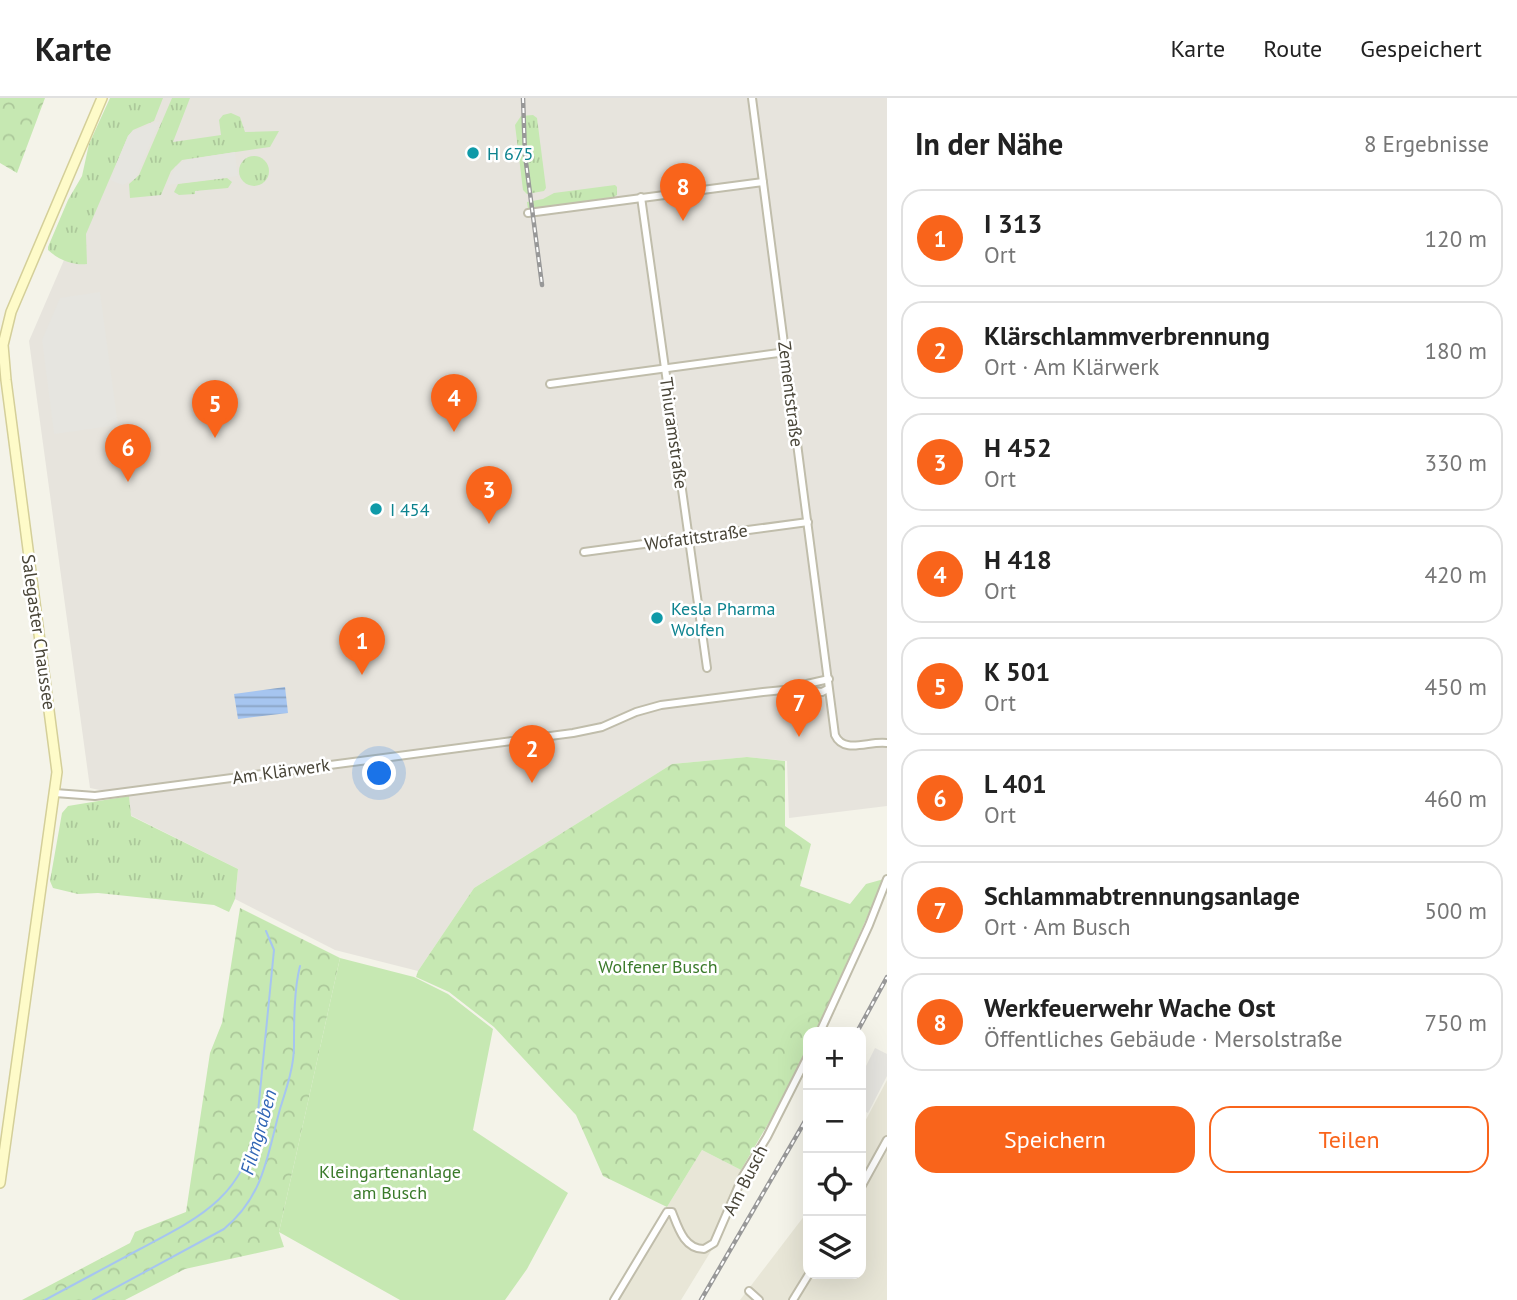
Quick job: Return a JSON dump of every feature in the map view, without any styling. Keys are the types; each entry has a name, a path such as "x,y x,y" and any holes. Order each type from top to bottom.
{"main road":[{"name":"Salegaster Chaussee","path":"0,1183 55,793 56,755 3,345 11,312 102,98"}],"street":[{"name":"Zementstraße","path":"752,98 829,679 828,690"},
{"path":"529,213 763,182"},
{"name":"Thiuramstraße","path":"641,197 707,668"},
{"path":"550,384 786,352"},
{"name":"Wofatitstraße","path":"584,552 808,522"},
{"name":"Am Klärwerk","path":"793,689 829,679"},
{"name":"Am Klärwerk","path":"55,793 95,796 582,732 606,726 654,706 793,689 822,692 828,690"},
{"path":"828,690 835,735 840,743 846,746 887,743"},
{"path":"822,1027 887,879"},
{"name":"Am Busch","path":"614,1300 663,1216 669,1211 682,1236 695,1248 704,1249 714,1242 743,1176 767,1137 803,1066"},
{"path":"866,1178 887,1140"},
{"path":"793,1300 805,1279"},
{"path":"749,1292 760,1300"}],"shaded area":[{"path":"134,98 887,98 887,806 789,818 787,761 747,757 672,764 474,888 418,971 335,950 235,899 238,869 130,815 129,796 90,788 29,341"},
{"path":"160,121 136,178 123,185 110,180 128,136 133,131"},
{"path":"235,152 238,176 167,185 175,167 185,160"},
{"path":"100,292 118,425 54,434 42,340 60,298"},
{"path":"875,1048 887,1054 887,1076 868,1113 866,1112 866,1066"},
{"path":"887,1080 887,1300 740,1300 803,1218 803,1279 866,1279 866,1120"},
{"path":"702,1150 741,1170 745,1179 719,1238 681,1300 617,1300 666,1217 667,1207"}],"green space":[{"path":"0,98 45,98 17,173 0,163"},
{"path":"110,98 163,98 154,121 133,130 128,136 86,234 87,264 71,263 56,256 48,247 68,200 82,176 89,144"},
{"path":"172,98 190,98 173,142 221,135 219,120 223,115 231,113 240,117 245,132 279,131 270,147 182,160 171,171 161,195 130,198 129,184 139,175"},
{"path":"533,115 537,118 546,188 544,191 527,194 523,190 515,125 521,116"},
{"path":"254,156 265,160 269,171 265,182 254,186 243,182 239,171 243,160"},
{"path":"227,178 232,182 228,188 195,191 195,194 179,195 174,192 178,184"},
{"path":"615,185 617,195 614,197 528,209 527,202 543,199 554,193"},
{"name":"Wolfener Busch","path":"747,757 785,761 785,826 811,844 800,886 850,904 866,884 884,879 818,1027 803,1027 803,1060 795,1078 741,1170 702,1150 667,1207 603,1176 576,1115 494,1027 449,992 416,977 474,888 672,764"},
{"path":"129,796 131,816 238,869 235,899 229,912 214,905 98,893 78,894 53,888 50,881 62,813 68,806"},
{"path":"240,908 340,958 279,1232 284,1247 185,1269 125,1300 22,1300 130,1243 135,1232 186,1212 210,1053 222,1023"},
{"name":"Kleingartenanlage am Busch","path":"340,958 414,977 448,994 493,1029 473,1130 568,1193 527,1269 505,1300 400,1300 279,1232"}],"water":[{"path":"285,687 288,713 238,719 234,694"}],"waterway":[{"path":"45,1300 200,1215 231,1187 242,1169 257,1122 274,950 266,931"},
{"name":"Filmgraben","path":"93,1300 224,1229 248,1203 267,1159 291,1070 294,1054 295,995 300,966"}],"railway":[{"path":"523,98 525,155 542,285"},
{"path":"860,1027 887,977"},
{"path":"701,1300 803,1125"}],"place":[{"name":"H 675","path":"473,153"},
{"name":"Werkfeuerwehr Wache Ost","path":"683,221"},
{"name":"H 418","path":"454,432"},
{"name":"K 501","path":"215,438"},
{"name":"L 401","path":"128,482"},
{"name":"I 454","path":"376,509"},
{"name":"H 452","path":"489,524"},
{"name":"Kesla Pharma Wolfen","path":"657,618"},
{"name":"I 313","path":"362,675"},
{"name":"Schlammabtrennungsanlage","path":"799,737"},
{"name":"Klärschlammverbrennung","path":"532,783"}]}
